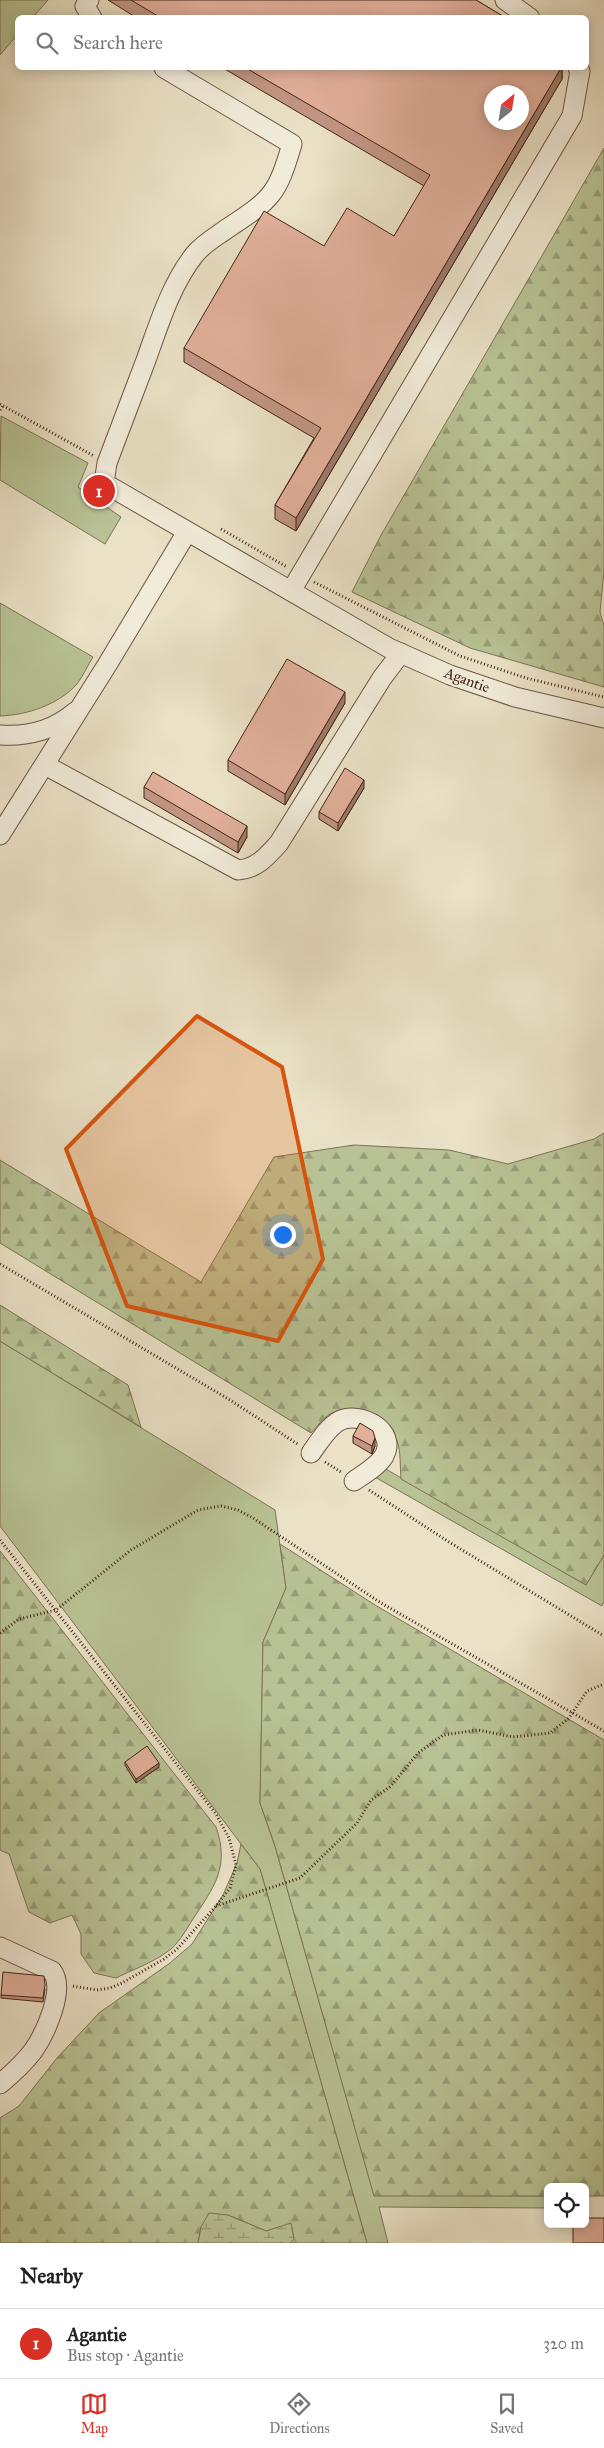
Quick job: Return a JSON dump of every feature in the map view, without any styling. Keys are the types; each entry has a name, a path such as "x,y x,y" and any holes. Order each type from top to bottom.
{"street":[{"path":"88,0 85,6 90,15"},
{"path":"505,0 526,15"},
{"name":"Agantie","path":"167,70 292,144 282,177 273,194 260,207 204,246 185,268 165,308 107,463 104,484 401,653 450,675 515,697 604,718"},
{"path":"291,591 572,116 579,70"},
{"path":"0,835 86,700 187,532"},
{"path":"45,765 238,870 249,870 263,860 279,843 382,678 401,653"},
{"path":"0,735 13,736 46,730 63,721 86,700"},
{"path":"311,1452 329,1429 341,1420 358,1418 374,1425 385,1434 387,1439 386,1451 380,1462 354,1481"},
{"path":"0,1947 52,1971 57,1982 49,2019 33,2050 0,2084"}],"path":[{"path":"0,410 3,406"},
{"path":"0,1633 19,1619 56,1610 131,1550 198,1510 221,1506 238,1510 253,1518 382,1603 604,1731"},
{"path":"0,1540 223,1826 233,1850 236,1865 230,1888 177,1949 164,1959 110,1988 98,1990 57,1982"},
{"path":"216,1906 300,1878 357,1823 371,1800 390,1786 418,1753 443,1735 478,1730 514,1737 550,1733 574,1712 587,1691 604,1684"}],"highlighted area":[{"path":"197,1016 282,1067 323,1259 278,1341 127,1306 66,1149"}],"green space":[{"path":"0,0 48,0 35,15 15,15 15,37 0,55"},
{"path":"604,148 604,571 600,612 604,626 604,687 470,648 352,592 380,537"},
{"path":"1,416 88,463 78,487 121,517 105,544 0,480"},
{"path":"0,603 93,657 77,684 61,698 42,708 21,714 0,716"},
{"path":"604,1133 604,1555 586,1585 401,1479 400,1455 397,1441 385,1425 369,1413 350,1409 340,1410 327,1416 311,1433 0,1243 0,1160 201,1282 274,1157 354,1145 449,1150 508,1164 594,1139"},
{"path":"0,1305 128,1385 141,1427 0,1341"},
{"path":"0,1341 275,1510 286,1588 263,1642 260,1803 275,1846 374,2195 544,2196 544,2208 379,2207 388,2243 367,2243 260,1869 0,1526"},
{"path":"384,1468 586,1585 604,1555 604,1602 602,1606 373,1476"},
{"path":"280,1544 375,1605 604,1740 604,2196 589,2196 589,2183 544,2183 544,2196 374,2196 275,1846 260,1803 263,1642 286,1588"},
{"path":"0,1551 216,1827 220,1841 221,1854 218,1876 185,1932 171,1949 161,1956 116,1978 94,1973 81,1954 81,1934 72,1915 50,1923 29,1912 9,1854 0,1850"},
{"path":"241,1844 260,1869 367,2243 290,2243 294,2239 291,2224 266,2231 228,2215 201,2227 198,2243 0,2243 0,2118 19,2106 57,2058 99,2013 170,1963 192,1944 223,1895 237,1863"},
{"path":"209,2213 228,2215 266,2231 291,2223 294,2239 290,2243 198,2243 201,2227"}],"building":[{"path":"131,0 476,0 501,15 156,15"},
{"path":"249,70 560,70 529,122 529,85 484,85 484,130 524,130 296,518 275,505 321,428 184,348 264,211 324,246 347,208 394,236 430,175"},
{"path":"287,659 345,692 285,794 228,760"},
{"path":"345,768 364,780 338,823 319,812"},
{"path":"153,772 247,826 238,842 144,787"},
{"path":"360,1423 373,1431 375,1438 372,1446 353,1436"},
{"path":"147,1746 159,1763 136,1779 125,1762"},
{"path":"3,1972 44,1976 43,1998 1,1995"},
{"path":"589,2218 604,2218 604,2243 573,2243 573,2228 589,2228"}],"place":[{"name":"Agantie","path":"99,491"}]}
